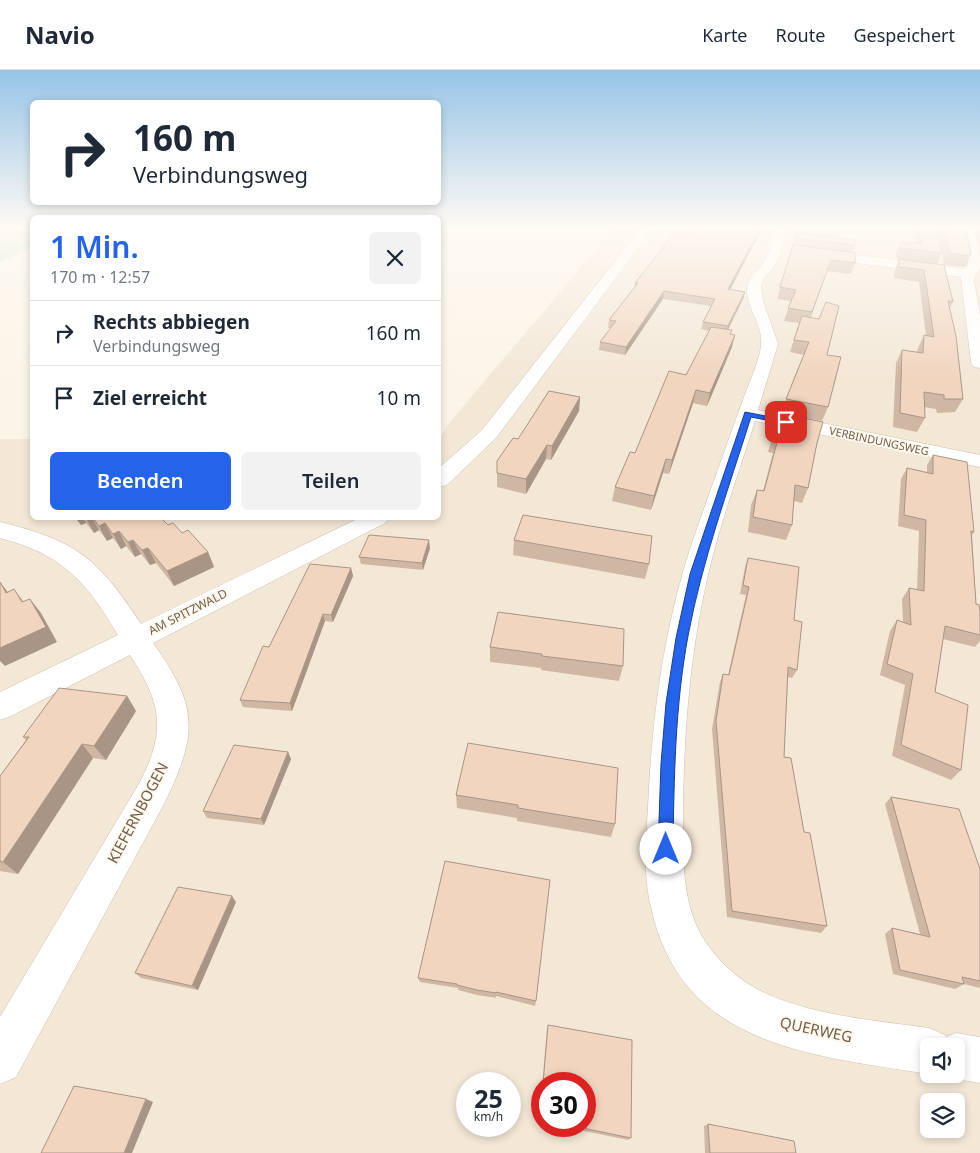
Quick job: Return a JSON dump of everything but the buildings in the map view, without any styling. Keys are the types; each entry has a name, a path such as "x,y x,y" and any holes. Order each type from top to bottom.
{"street":[{"path":"441,478 489,434 609,278"},
{"name":"QUERWEG","path":"758,278 754,287 756,298 769,333 770,344 704,547 688,604 676,675 668,764 665,880 668,905 672,919 685,945 714,983 727,995 754,1013 784,1025 920,1049"},
{"path":"968,278 980,363"},
{"name":"VERBINDUNGSWEG","path":"748,414 980,461"},
{"name":"AM SPITZWALD","path":"0,707 373,520"},
{"name":"KIEFERNBOGEN","path":"0,530 22,535 50,546 82,565 100,585 162,679 171,702 174,728 167,759 152,792 0,1061"},
{"path":"965,1058 980,1060"}],"shaded area":[{"path":"572,278 980,278 980,1153 0,1153 0,439 30,439 30,520 441,520 441,436 450,422"}],"route":[{"path":"666,849 668,764 676,675 688,604 696,574 748,414 786,422"}]}
